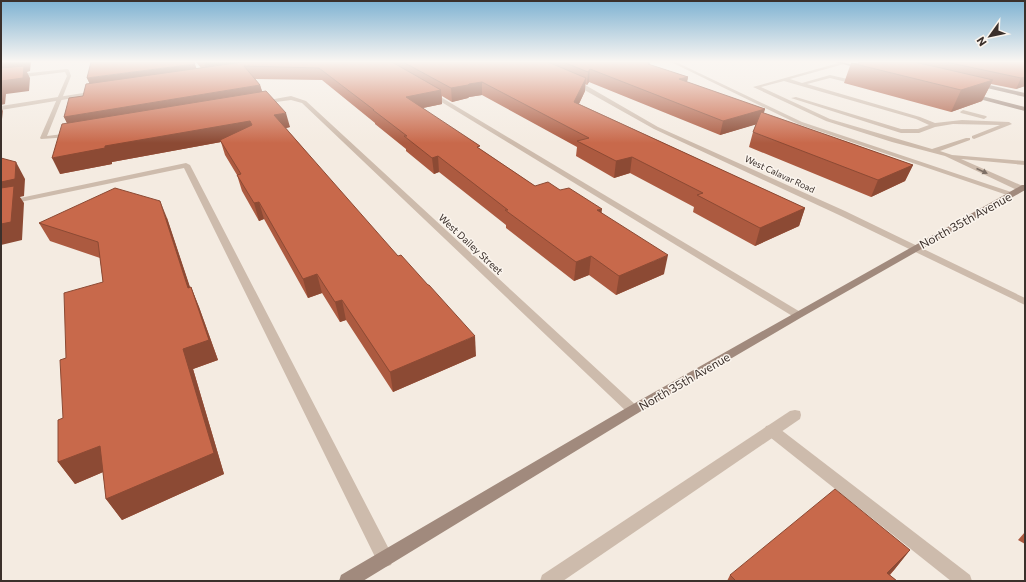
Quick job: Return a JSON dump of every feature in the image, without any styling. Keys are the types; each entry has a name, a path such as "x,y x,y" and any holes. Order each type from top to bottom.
{"main road":[{"path":"1000,89 1025,95"},
{"path":"964,94 1025,109"},
{"name":"North 35th Avenue","path":"347,581 633,410 1023,188"}],"street":[{"path":"64,89 43,138 78,134"},
{"name":"West Calavar Road","path":"589,89 656,128 842,213 1025,302"},
{"path":"730,89 800,123 1013,194"},
{"path":"761,89 828,120 947,155 1023,188"},
{"path":"763,89 901,131 919,131 934,125 955,121 978,121 1009,124"},
{"path":"819,89 918,118 934,125"},
{"path":"426,90 798,315"},
{"path":"1,108 99,93"},
{"name":"West Dailey Street","path":"256,103 291,98 304,102 633,410"},
{"path":"963,112 1009,124"},
{"path":"933,151 1009,124"},
{"path":"947,155 1025,162"},
{"path":"1,204 186,165 385,559"},
{"path":"548,581 795,415"},
{"path":"771,430 964,581"}],"building":[{"path":"85,89 235,89 64,117 69,98 83,96"},
{"path":"347,89 440,89 441,90 406,97 480,146 477,147 535,186 548,182 560,190 569,188 602,209 597,210 668,255 619,276 591,256 576,262 505,210 508,210 438,156 432,158"},
{"path":"496,89 580,89 574,102 805,208 760,228 697,195 703,193 632,157 616,161 577,141 589,138"},
{"path":"642,89 708,89 765,109 723,121"},
{"path":"266,91 286,113 274,115 398,256 401,255 475,336 390,372 342,300 335,302 317,274 303,279 259,202 254,203 237,175 241,174 220,140 252,125 250,121 105,146 105,148 52,158 62,124"},
{"path":"761,112 913,165 878,180 753,132"},
{"path":"1,158 16,162 15,179 1,182"},
{"path":"14,186 11,222 1,224 1,188"},
{"path":"115,188 160,201 188,288 191,287 209,340 183,349 214,453 106,499 100,446 58,462 58,420 63,418 60,360 66,358 64,293 103,282 98,242 39,223"},
{"path":"835,489 910,550 887,573 897,581 736,581 730,575"}]}
